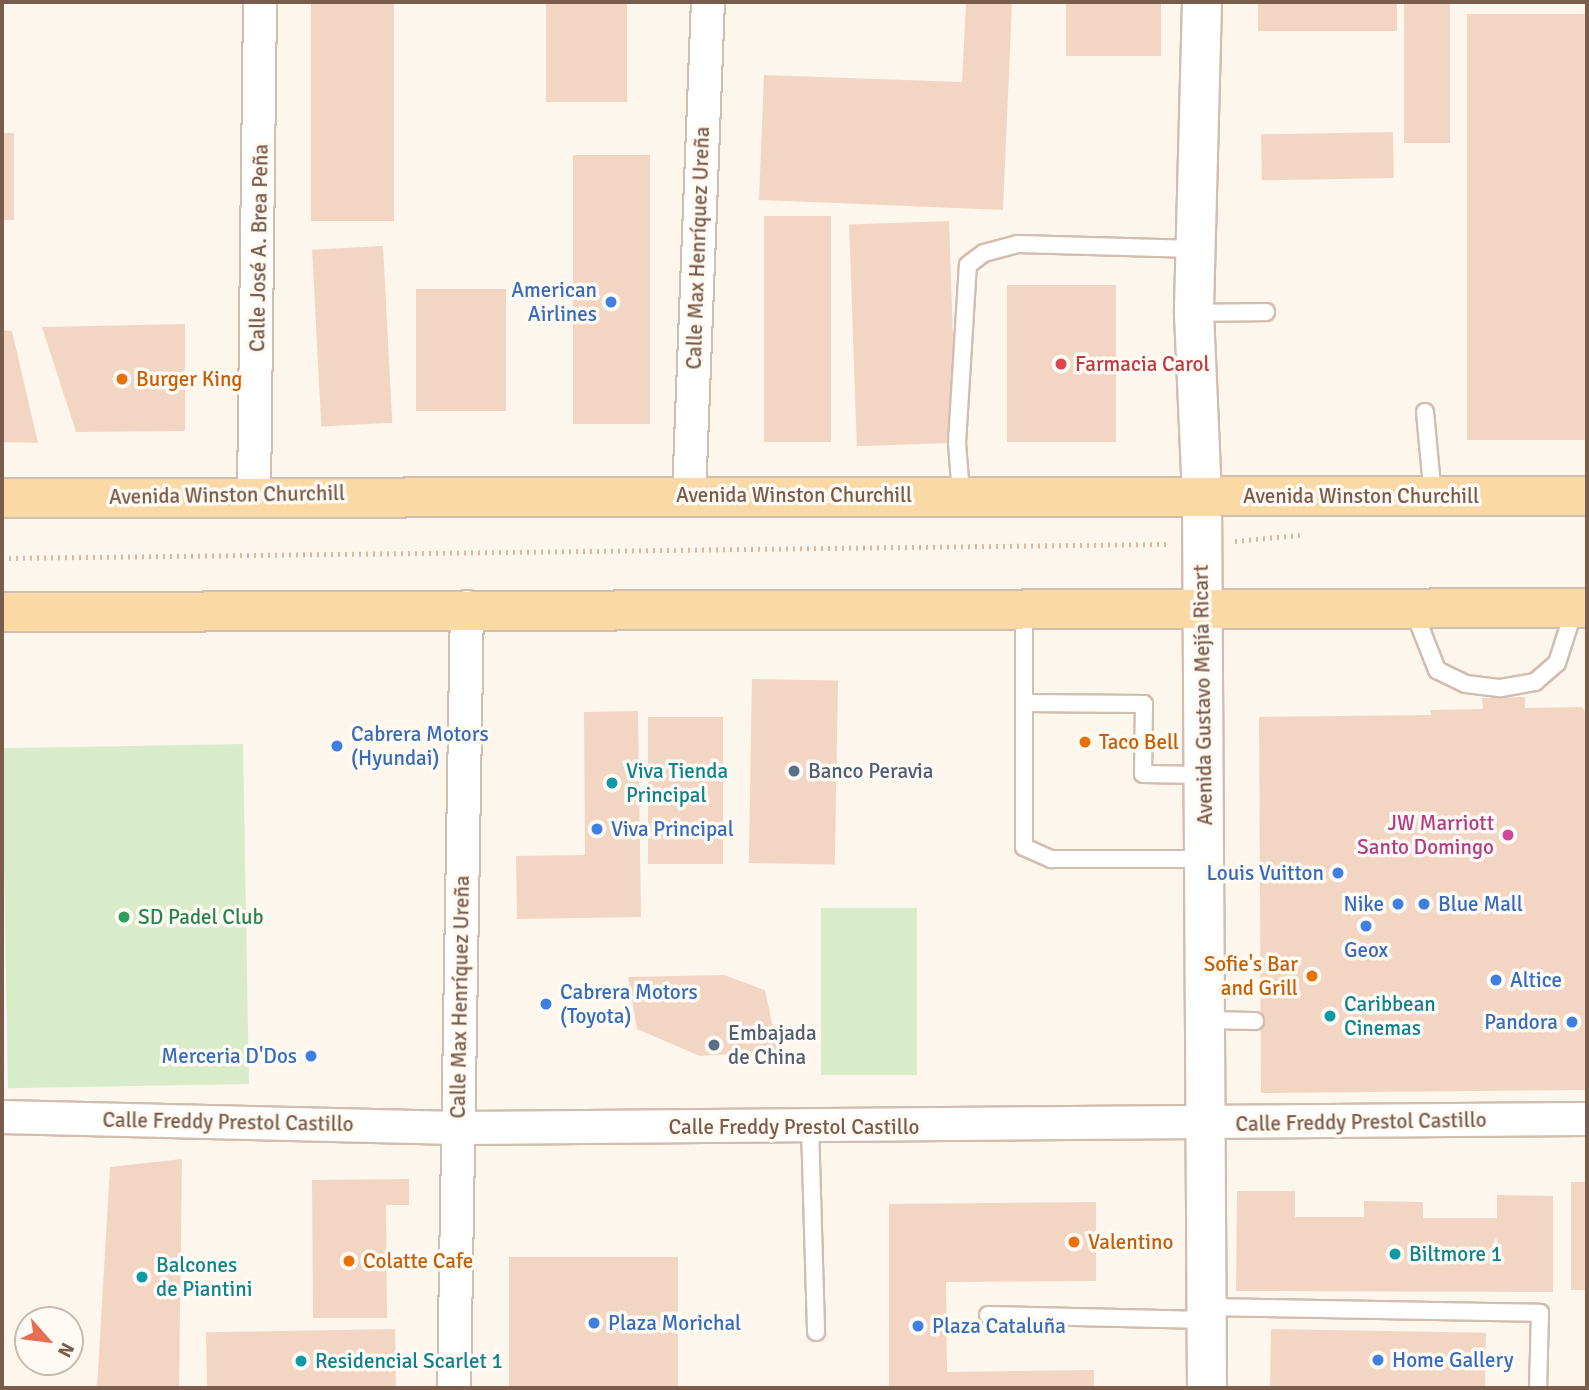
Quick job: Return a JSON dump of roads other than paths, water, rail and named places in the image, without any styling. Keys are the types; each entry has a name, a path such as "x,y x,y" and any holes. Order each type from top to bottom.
{"main road":[{"name":"Avenida Winston Churchill","path":"2,498 254,494 1587,496"},
{"path":"2,612 467,607 1202,610 1581,608"}],"street":[{"name":"Calle José A. Brea Peña","path":"254,494 260,2"},
{"name":"Calle Max Henríquez Ureña","path":"689,495 708,2"},
{"name":"Avenida Gustavo Mejía Ricart","path":"1202,2 1194,313 1202,496 1199,544 1208,1020 1207,1388"},
{"name":"Calle Max Henríquez Ureña","path":"454,1388 467,607"},
{"name":"Calle Freddy Prestol Castillo","path":"2,1117 457,1128 1587,1119"}],"lane":[{"path":"961,495 957,443 968,265 984,253 1018,244 1196,249"},
{"path":"1194,313 1266,312"},
{"path":"1425,412 1433,496"},
{"path":"1024,608 1024,847 1051,859 1206,859"},
{"path":"1413,609 1437,670 1466,684 1501,688 1535,682 1557,663 1581,608"},
{"path":"1024,703 1144,704 1143,774 1205,775"},
{"path":"1208,1020 1255,1021"},
{"path":"810,1127 816,1332"},
{"path":"988,1315 1540,1312 1538,1388"}],"place":[{"name":"American Airlines","path":"611,302"},
{"name":"Farmacia Carol","path":"1061,364"},
{"name":"Burger King","path":"122,379"},
{"name":"Taco Bell","path":"1085,742"},
{"name":"Cabrera Motors (Hyundai)","path":"337,746"},
{"name":"Banco Peravia","path":"794,771"},
{"name":"Viva Tienda Principal","path":"612,783"},
{"name":"Viva Principal","path":"597,829"},
{"name":"JW Marriott Santo Domingo","path":"1508,835"},
{"name":"Louis Vuitton","path":"1338,873"},
{"name":"Nike","path":"1398,904"},
{"name":"Blue Mall","path":"1424,904"},
{"name":"SD Padel Club","path":"124,917"},
{"name":"Geox","path":"1366,926"},
{"name":"Sofie's Bar and Grill","path":"1312,976"},
{"name":"Altice","path":"1496,980"},
{"name":"Cabrera Motors (Toyota)","path":"546,1004"},
{"name":"Caribbean Cinemas","path":"1330,1016"},
{"name":"Pandora","path":"1572,1022"},
{"name":"Embajada de China","path":"714,1045"},
{"name":"Merceria D'Dos","path":"311,1056"},
{"name":"Valentino","path":"1074,1242"},
{"name":"Biltmore 1","path":"1395,1254"},
{"name":"Colatte Cafe","path":"349,1261"},
{"name":"Balcones de Piantini","path":"142,1277"},
{"name":"Plaza Morichal","path":"594,1323"},
{"name":"Plaza Cataluña","path":"918,1326"},
{"name":"Home Gallery","path":"1378,1360"},
{"name":"Residencial Scarlet 1","path":"301,1361"}]}
